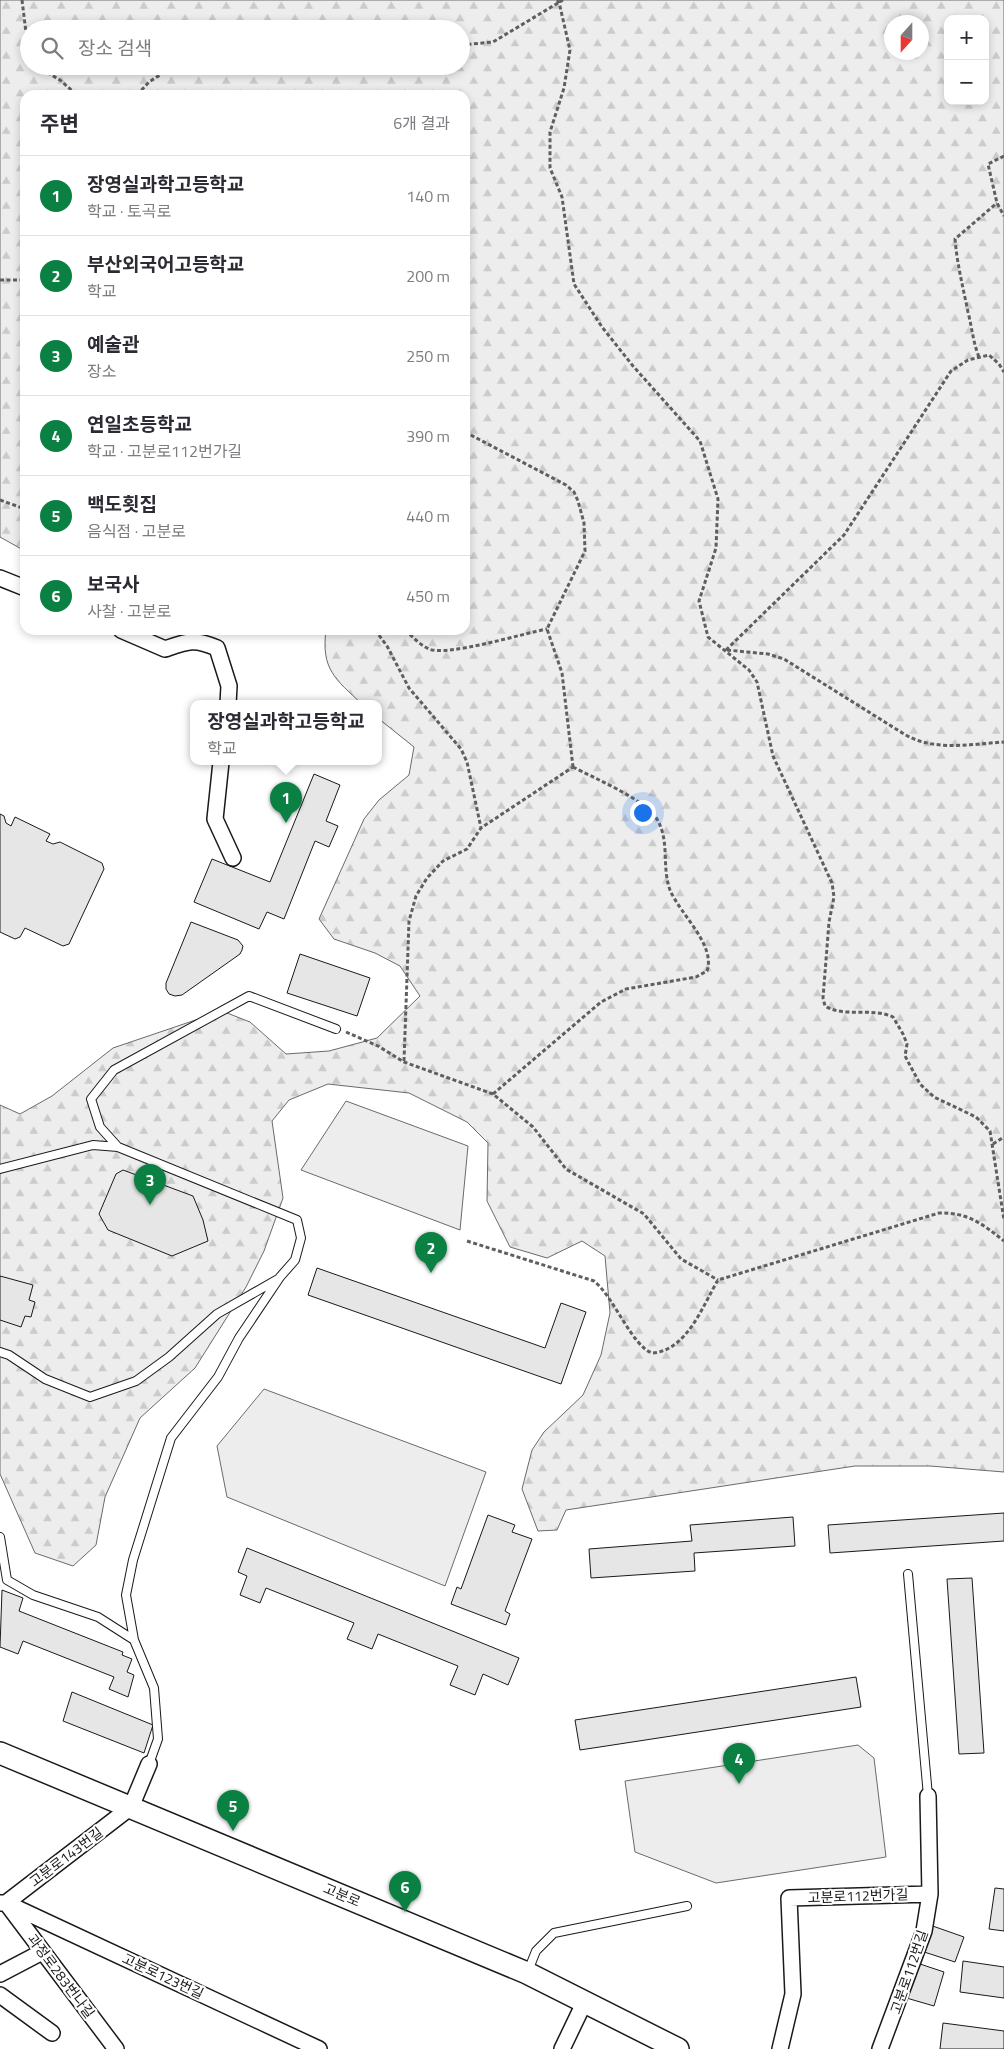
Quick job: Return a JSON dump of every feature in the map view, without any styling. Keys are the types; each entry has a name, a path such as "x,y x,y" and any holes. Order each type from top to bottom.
{"main road":[{"name":"고분로","path":"0,1753 527,1973 678,2049"}],"street":[{"path":"0,578 20,586"},
{"path":"132,635 166,650 190,640 217,648 229,686 228,700"},
{"path":"221,765 214,819 233,858"},
{"path":"131,1807 149,1764"},
{"name":"고분로112번길","path":"880,2049 924,1931 930,1894 928,1796"},
{"name":"고분로143번길","path":"3,1902 131,1807"},
{"name":"고분로112번가길","path":"780,2049 793,1994 789,1898 930,1894"},
{"name":"과정로283번나길","path":"3,1902 116,2049"},
{"name":"고분로123번길","path":"3,1902 319,2049"},
{"path":"0,1974 42,1952"},
{"path":"0,1995 52,2033"},
{"path":"562,2049 585,2001"}],"lane":[{"path":"118,1147 100,1127 91,1099 114,1070 249,996 336,1029"},
{"path":"0,1169 93,1145 118,1147 297,1220 300,1238 295,1260 280,1277 239,1338 218,1376 171,1438 133,1560 126,1595 134,1640 154,1688 158,1739 149,1764"},
{"path":"0,1352 10,1355 45,1379 90,1397 136,1381 169,1357 217,1314 280,1277"},
{"path":"0,1537 7,1580 33,1595 98,1617 134,1640"},
{"path":"908,1574 928,1796"},
{"path":"527,1973 536,1951 554,1933 687,1906"}],"path":[{"path":"22,0 24,20"},
{"path":"470,44 492,42 560,1 570,50 564,88 550,132 550,168 562,197 574,284 602,327 633,366 700,441 718,499 716,548 699,601 708,636 749,670 757,682 772,756 832,883 834,897 829,922 825,1006 835,1010 878,1013 893,1017 903,1034 907,1044 906,1056 920,1084 934,1097 982,1121 990,1131 993,1144 1004,1220"},
{"path":"51,75 71,90"},
{"path":"142,90 149,82 160,75"},
{"path":"1004,156 988,164 997,203 1004,216"},
{"path":"979,357 972,340 968,312 957,265 955,239 997,203"},
{"path":"0,280 20,280"},
{"path":"726,650 844,535 958,364 989,354 1000,364 1004,372"},
{"path":"470,435 566,485 574,492 578,501 584,522 585,551 546,628 562,674 573,767"},
{"path":"0,500 20,507"},
{"path":"411,635 421,644 436,651 457,649 546,628"},
{"path":"379,635 387,646 409,688 461,749 467,762 481,828"},
{"path":"726,650 768,654 784,659 923,744 948,745 1004,742"},
{"path":"404,1062 411,910 416,896 435,867 467,849 481,828 573,767"},
{"path":"493,1094 601,1002 616,992 696,977 707,972 710,964 705,946 670,890 664,838 655,817 640,803 573,767"},
{"path":"336,1029 365,1040 404,1062 493,1094 533,1127 566,1168 644,1214 681,1259 718,1280"},
{"path":"993,1144 1004,1137"},
{"path":"467,1241 594,1281 606,1293 640,1344 652,1353 666,1350 680,1341 718,1280 939,1213 953,1212 969,1216 1004,1241"}],"green space":[{"path":"0,0 1004,0 1004,1472 930,1466 855,1466 566,1510 557,1530 538,1531 522,1489 532,1450 544,1432 583,1395 601,1355 610,1313 605,1256 582,1241 547,1258 510,1247 487,1201 488,1143 467,1122 409,1093 328,1084 289,1100 272,1121 283,1198 264,1251 246,1287 195,1368 140,1418 105,1497 96,1545 73,1566 35,1553 0,1474 0,1105 20,1114 52,1096 113,1048 222,1011 250,1022 286,1054 329,1051 377,1038 420,996 400,966 375,953 334,939 319,919 364,819 379,800 409,775 414,747 382,721 382,700 358,700 337,680 328,664 325,643 326,635 470,635 470,90 20,90 20,548 0,537"}],"shaded area":[{"path":"346,1101 468,1146 460,1230 301,1170"},
{"path":"264,1389 486,1472 445,1586 227,1497 217,1446"},
{"path":"858,1745 874,1758 886,1857 716,1883 635,1852 625,1781"}],"building":[{"path":"314,774 340,785 326,821 338,826 329,847 315,841 284,919 267,912 259,929 194,902 212,859 270,882"},
{"path":"0,814 4,816 6,823 11,826 15,817 50,834 46,841 53,844 60,842 102,863 104,869 69,944 63,946 25,928 20,937 15,939 0,932"},
{"path":"191,922 238,940 243,946 240,954 182,995 175,996 169,994 166,989 166,983"},
{"path":"300,954 370,978 357,1016 287,993"},
{"path":"123,1170 193,1196 203,1220 208,1241 172,1256 108,1230 99,1214 116,1174"},
{"path":"317,1268 545,1348 561,1303 586,1312 561,1384 308,1295"},
{"path":"0,1276 33,1285 29,1300 35,1302 31,1317 25,1316 21,1327 0,1320"},
{"path":"1004,1513 1004,1541 830,1553 828,1525"},
{"path":"488,1515 515,1525 512,1532 532,1539 505,1611 510,1614 506,1625 451,1604 457,1587 461,1589"},
{"path":"793,1517 795,1546 694,1553 695,1571 591,1578 589,1549 692,1541 690,1525"},
{"path":"247,1548 519,1658 508,1685 483,1674 475,1695 450,1685 458,1666 378,1634 372,1649 347,1639 354,1623 266,1588 260,1603 240,1595 247,1576 238,1572"},
{"path":"972,1578 984,1753 959,1754 947,1579"},
{"path":"2,1590 23,1598 19,1611 123,1652 122,1655 132,1659 127,1672 134,1675 128,1697 109,1689 114,1677 23,1641 18,1654 0,1647"},
{"path":"856,1677 861,1707 580,1750 575,1720"},
{"path":"72,1692 153,1725 144,1753 63,1721"},
{"path":"995,1888 1004,1889 1004,1931 989,1929"},
{"path":"927,1924 964,1937 955,1962 918,1950"},
{"path":"963,1961 1004,1967 1004,1998 960,1992"},
{"path":"914,1962 944,1972 934,2006 903,1997"},
{"path":"943,2023 1004,2031 1004,2049 940,2049"}],"place":[{"name":"장영실과학고등학교","path":"286,823"},
{"name":"예술관","path":"150,1205"},
{"name":"부산외국어고등학교","path":"431,1273"},
{"name":"연일초등학교","path":"739,1784"},
{"name":"백도횟집","path":"233,1831"},
{"name":"보국사","path":"405,1912"}]}
